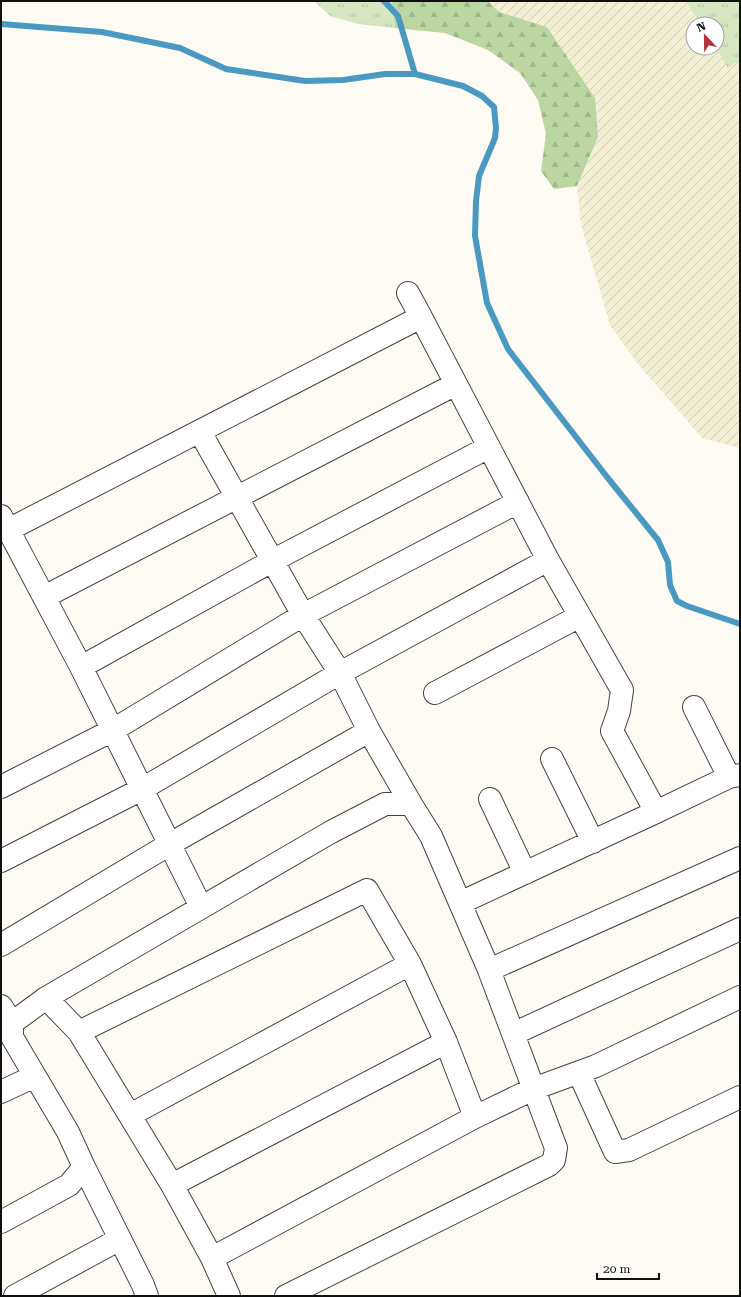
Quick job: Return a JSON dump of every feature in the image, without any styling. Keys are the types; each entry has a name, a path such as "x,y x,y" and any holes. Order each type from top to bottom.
{"street":[{"path":"408,293 422,316 548,560 622,690 620,711 612,731 656,812"},
{"path":"202,907 113,730 5,523 200,432 422,316"},
{"path":"44,597 456,384"},
{"path":"200,432 303,615 340,673 369,731 431,836 489,970 556,1148 554,1160 549,1165 286,1296"},
{"path":"81,668 272,561 489,447"},
{"path":"1,787 113,730 303,615 518,502"},
{"path":"1,861 142,789 340,673 548,560"},
{"path":"435,693 580,616"},
{"path":"460,903 734,776 694,707"},
{"path":"1,945 170,844 369,731"},
{"path":"552,759 592,842"},
{"path":"490,799 525,873"},
{"path":"147,1296 68,1132 12,1037 7,1014 46,998 331,832 385,804 411,804"},
{"path":"489,970 740,858"},
{"path":"79,1032 367,890 410,964 446,1042 475,1117"},
{"path":"513,1034 740,929"},
{"path":"130,1115 410,964"},
{"path":"212,1258 475,1117 533,1089 579,1073 740,997"},
{"path":"46,998 79,1032 130,1115 172,1185 212,1258 229,1296"},
{"path":"172,1185 446,1042"},
{"path":"579,1073 615,1152 629,1150 740,1097"},
{"path":"1,1092 35,1076"},
{"path":"1,1222 69,1185 84,1167"},
{"path":"15,1296 120,1238"}],"shaded area":[{"path":"488,1 685,1 695,16 685,16 685,56 721,56 728,67 740,60 740,448 702,438 637,363 610,325 581,225 577,186 598,137 547,27 499,12"}],"green space":[{"path":"314,1 392,1 395,28 358,24 330,16"},
{"path":"392,1 488,1 499,12 547,27 595,98 598,137 577,186 554,189 541,171 546,134 538,100 520,73 488,50 445,33 395,28"},
{"path":"685,1 740,1 740,60 728,68 721,56 725,56 725,16 695,16"}],"waterway":[{"path":"384,1 398,16 415,74"},
{"path":"1,24 102,32 180,48 226,69 305,81 343,80 385,74 415,74 463,86 482,96 494,107 496,128 495,138 479,176 476,201 475,236 487,303 508,349 658,540 668,562 670,585 677,601 687,606 740,624"}]}
